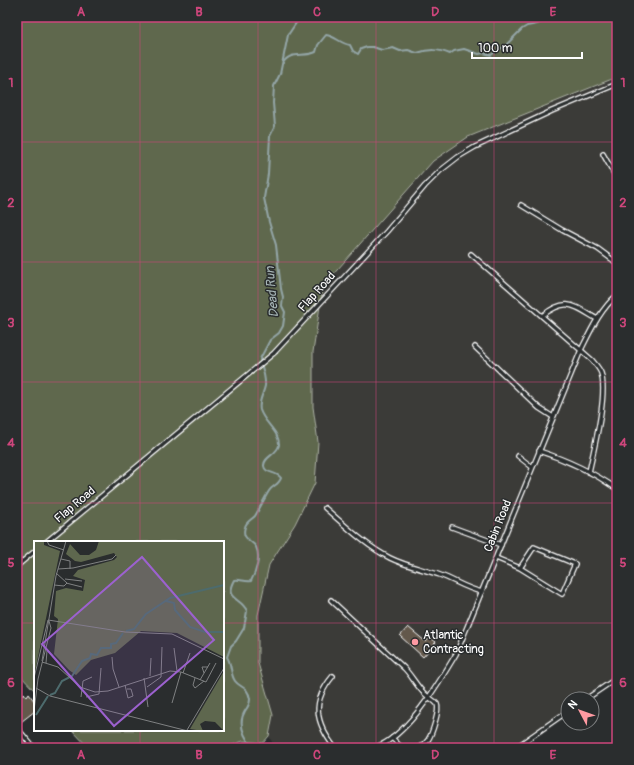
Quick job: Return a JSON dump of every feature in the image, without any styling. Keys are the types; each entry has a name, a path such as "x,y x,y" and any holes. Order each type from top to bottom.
{"lane":[{"name":"Flap Road","path":"47,541 265,361 288,339 388,231 425,186 450,163 475,147 531,120 617,84"},
{"path":"603,154 617,179"},
{"path":"521,205 562,230 598,249 617,263"},
{"path":"471,254 581,350 597,366 602,383 602,404 589,472"},
{"name":"Cabin Road","path":"374,748 392,738 414,716 456,654 581,350 597,319 617,295"},
{"path":"542,316 550,310 568,304 576,306 597,319"},
{"path":"475,347 539,408 553,417"},
{"path":"539,451 572,463 617,489"},
{"path":"518,456 532,467"},
{"path":"325,508 371,547 391,559 440,575 472,590 482,592"},
{"path":"452,527 501,545"},
{"path":"496,558 520,568 562,594 574,564 534,547 520,568"},
{"path":"17,566 34,552"},
{"path":"331,600 404,668 428,697 436,704 437,711 432,733 429,739 419,748"},
{"path":"334,676 325,687 321,696 318,718 321,727 335,748"},
{"path":"598,691 617,678"},
{"path":"515,748 560,717"},
{"path":"17,728 34,748"},
{"path":"392,738 402,748"}],"shaded area":[{"path":"17,17 617,17 617,678 598,691 560,691 560,717 515,748 275,748 269,736 273,715 258,663 258,615 269,565 295,524 318,442 313,407 313,352 318,313 35,541"}],"green space":[{"path":"17,17 617,17 617,77 468,137 433,161 323,286 313,352 313,407 318,442 315,483 295,524 269,565 258,615 258,663 273,715 269,736 263,743 243,741 224,748 89,748 73,731 224,731 224,541 34,541 34,690 17,672"}],"building":[{"name":"Atlantic Contracting","path":"408,627 426,642 430,637 436,642 423,657 400,636"},
{"path":"24,693 27,697 29,694 34,701 34,712 17,725 17,699"}],"waterway":[{"name":"Dead Run","path":"253,748 244,735 242,726 243,716 250,702 249,695 246,689 235,681 227,657 231,646 244,628 247,611 244,606 232,595 231,586 234,580 251,581 253,577 258,555 256,547 244,535 245,527 255,516 269,491 279,482 281,478 266,470 264,466 266,460 278,448 279,440 260,410 260,401 265,386 260,359 270,340 279,333 283,326 285,312 282,306 283,297 276,245 264,198 268,174 270,136 275,126 273,103 274,86 280,74 288,35 300,17"},
{"path":"283,63 286,59 294,55 311,54 316,52 318,45 326,35 350,45 353,51 358,54 361,49 373,47 382,50 393,48 400,51 408,50 417,53 437,50 450,54 454,51 464,49 479,54 483,53 491,55 506,45 522,29 551,17"}],"place":[{"name":"Atlantic Contracting","path":"415,642"}]}
